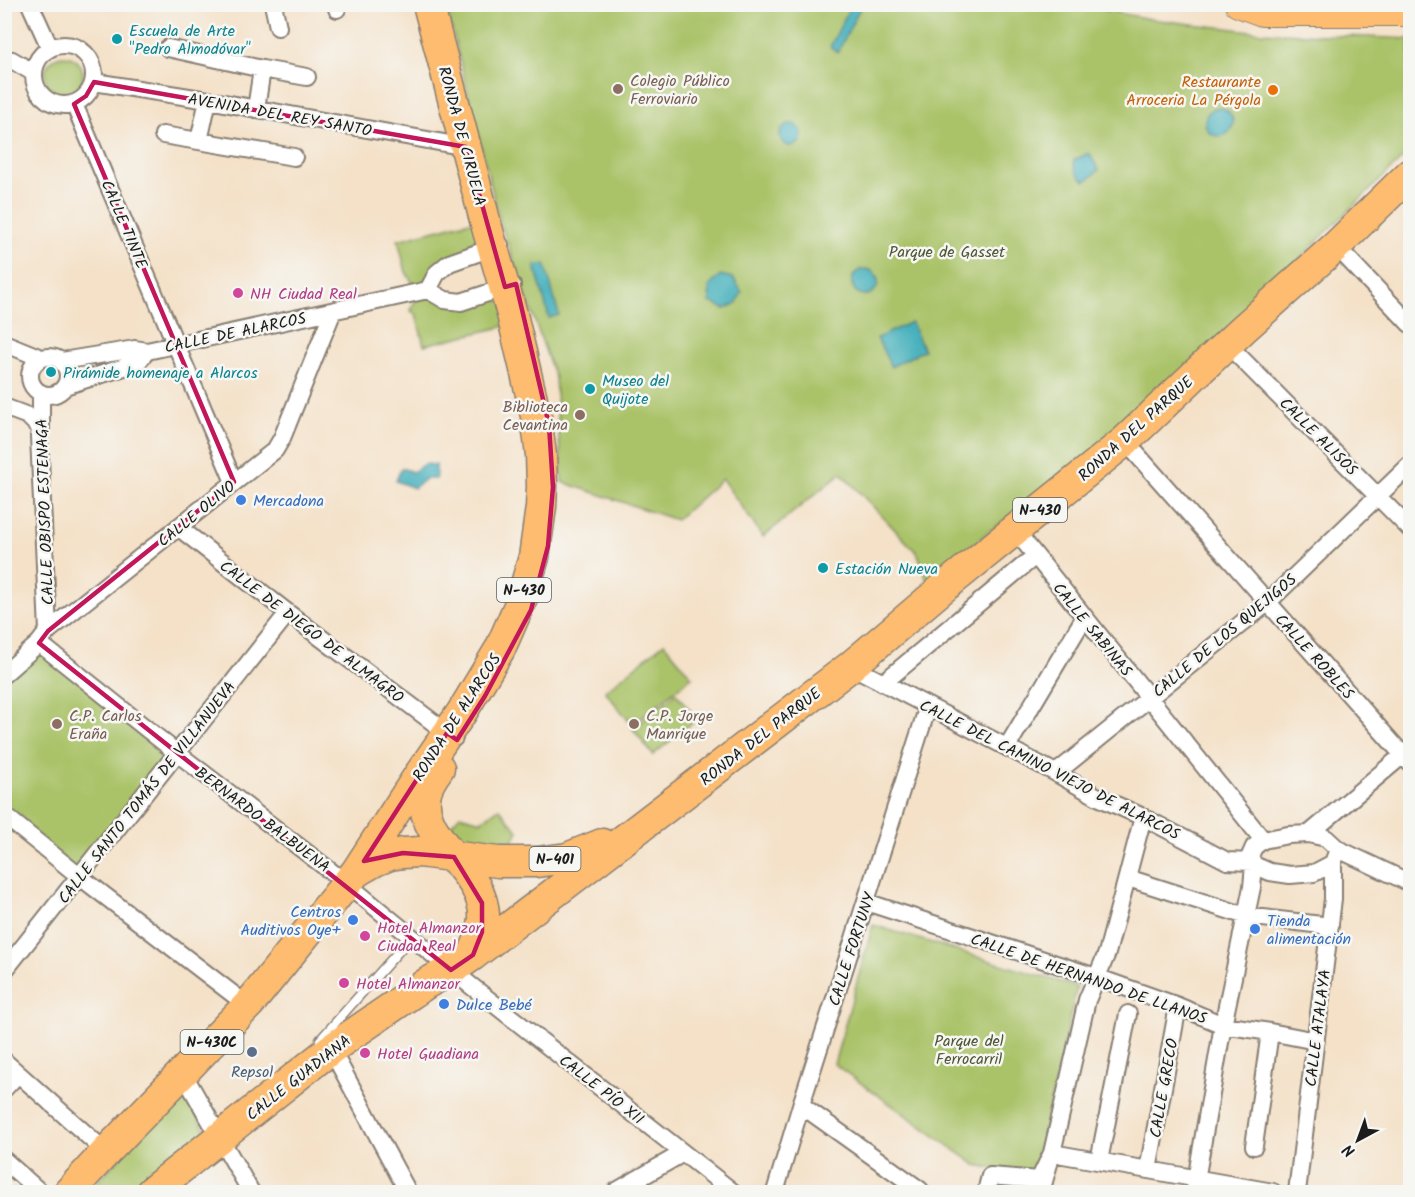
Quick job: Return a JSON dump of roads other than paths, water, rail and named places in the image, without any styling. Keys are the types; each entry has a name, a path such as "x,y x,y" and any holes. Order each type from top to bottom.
{"highway":[{"name":"RONDA DE CIRUELA","path":"428,4 466,147 505,266"},
{"name":"RONDA DE CIRUELA","path":"441,4 481,146 505,266"},
{"name":"RONDA DEL PARQUE","path":"465,970 648,822 851,666 1125,441 1227,344 1336,246 1410,174"},
{"name":"RONDA DE ALARCOS","path":"69,1192 250,1003 322,915 351,878 505,662 531,610 548,546 553,487 549,425 505,266"},
{"name":"RONDA DE ALARCOS","path":"452,737 428,784 425,806 432,827 454,857"},
{"name":"RONDA DEL PARQUE","path":"351,878 375,861 403,853 419,852 518,863 567,858 607,843 648,822"},
{"path":"454,857 475,885 482,903 484,918 482,932 465,970"},
{"name":"CALLE GUADIANA","path":"152,1192 331,1049 427,983 465,970"}],"main road":[{"path":"1238,4 1262,13 1410,13"}],"street":[{"path":"30,4 50,48"},
{"path":"273,4 278,27"},
{"path":"70,45 85,53 92,63 94,82 86,96 74,104 56,104 46,99 36,87 34,73 37,63 42,54 50,48 70,45"},
{"path":"168,48 307,77"},
{"path":"4,59 12,60 34,73"},
{"path":"256,109 262,69"},
{"name":"AVENIDA DEL REY SANTO","path":"94,82 208,100 466,147"},
{"path":"199,141 208,100"},
{"name":"CALLE TINTE","path":"74,104 234,482"},
{"path":"163,135 294,157"},
{"path":"1336,246 1410,324"},
{"path":"449,263 505,266 461,302 446,300 428,290 437,273 449,263"},
{"name":"CALLE DE ALARCOS","path":"62,361 135,349 147,351 428,290"},
{"name":"CALLE OLIVO","path":"4,674 44,637 275,450 282,438 333,310"},
{"path":"4,343 41,358"},
{"name":"CALLE ALISOS","path":"1227,344 1410,529"},
{"name":"CALLE DE ALARCOS","path":"65,386 137,363 147,351"},
{"path":"4,407 41,395 55,394 65,386 68,376 67,369 62,361 55,357 41,358 34,363 30,373 32,385 41,395"},
{"name":"CALLE OBISPO ESTENAGA","path":"41,395 39,436 44,637"},
{"path":"4,407 28,416 41,429"},
{"name":"CALLE ROBLES","path":"1125,441 1267,603 1408,756"},
{"name":"CALLE DE LOS QUEJIGOS","path":"1056,773 1267,603 1410,465"},
{"name":"CALLE DE DIEGO DE ALMAGRO","path":"178,527 452,737"},
{"name":"CALLE SABINAS","path":"1015,530 1263,840"},
{"path":"883,683 1035,556"},
{"name":"CALLE SANTO TOMÁS DE VILLANUEVA","path":"4,971 288,613"},
{"path":"1007,747 1084,618"},
{"name":"BERNARDO BALBUENA","path":"44,637 177,753 351,878 410,935"},
{"name":"CALLE DEL CAMINO VIEJO DE ALARCOS","path":"851,666 1098,797 1143,817 1227,861 1253,863 1270,872 1290,875 1314,873 1336,856"},
{"name":"CALLE FORTUNY","path":"775,1192 928,706"},
{"path":"1309,834 1408,756"},
{"path":"4,815 79,876 238,998 250,1003"},
{"path":"986,1192 990,1176 1040,1186 1052,1153 1087,1000 1107,953 1143,817"},
{"path":"1194,1185 1222,1025 1252,887 1253,863 1250,856 1254,847 1263,840 1288,834 1309,834 1326,838 1336,856 1410,883"},
{"name":"CALLE ATALAYA","path":"1297,1192 1330,927 1336,856"},
{"path":"1128,878 1246,916 1330,927"},
{"name":"CALLE DE HERNANDO DE LLANOS","path":"866,902 1096,977 1178,1006 1222,1025 1316,1041"},
{"name":"CALLE PÍO XII","path":"410,935 465,970 683,1153 733,1192"},
{"name":"CALLE GRECO","path":"1148,1170 1178,1006"},
{"path":"1099,1161 1128,1014"},
{"path":"1254,1146 1270,1032"},
{"path":"331,1049 408,1192"},
{"path":"4,1061 106,1152"},
{"path":"183,1073 251,1192"},
{"path":"4,1089 18,1074"},
{"path":"801,1106 921,1192"},
{"path":"615,1192 683,1153"},
{"path":"1052,1153 1148,1170 1194,1185 1273,1192"},
{"path":"4,1160 40,1192"}],"lane":[{"path":"331,1049 320,1040 410,935"}],"water":[{"path":"851,5 860,8 838,52 830,47"},
{"path":"1219,108 1229,112 1233,122 1229,132 1219,136 1209,132 1205,122 1209,112"},
{"path":"791,124 799,127 802,135 799,143 791,146 783,143 780,135 783,127"},
{"path":"1089,153 1099,170 1086,181 1076,172 1074,160"},
{"path":"545,264 559,315 549,318 535,266"},
{"path":"865,269 874,273 878,282 874,291 865,295 856,291 852,282 856,273"},
{"path":"720,275 733,278 742,292 736,304 725,309 710,302 709,287"},
{"path":"911,322 924,350 891,367 877,338"},
{"path":"424,464 436,465 436,479 425,479 414,488 396,481 401,468 413,472"}],"place":[{"name":"Escuela de Arte \"Pedro Almodóvar\"","path":"117,39"},
{"name":"Colegio Público Ferroviario","path":"618,89"},
{"name":"Restaurante Arroceria La Pérgola","path":"1273,90"},
{"name":"NH Ciudad Real","path":"238,293"},
{"name":"Pirámide homenaje a Alarcos","path":"51,372"},
{"name":"Museo del Quijote","path":"590,389"},
{"name":"Biblioteca Cevantina","path":"580,415"},
{"name":"Mercadona","path":"241,500"},
{"name":"Estación Nueva","path":"823,568"},
{"name":"C.P. Carlos Eraña","path":"57,724"},
{"name":"C.P. Jorge Manrique","path":"634,724"},
{"name":"Centros Auditivos Oye+","path":"353,920"},
{"name":"Tienda alimentación","path":"1255,929"},
{"name":"Hotel Almanzor Ciudad Real","path":"365,936"},
{"name":"Hotel Almanzor","path":"344,983"},
{"name":"Dulce Bebé","path":"444,1004"},
{"name":"Repsol","path":"252,1052"},
{"name":"Hotel Guadiana","path":"365,1053"}],"park label":[{"name":"Parque de Gasset","path":"947,251"},
{"name":"Parque del Ferrocarril","path":"969,1049"}]}
